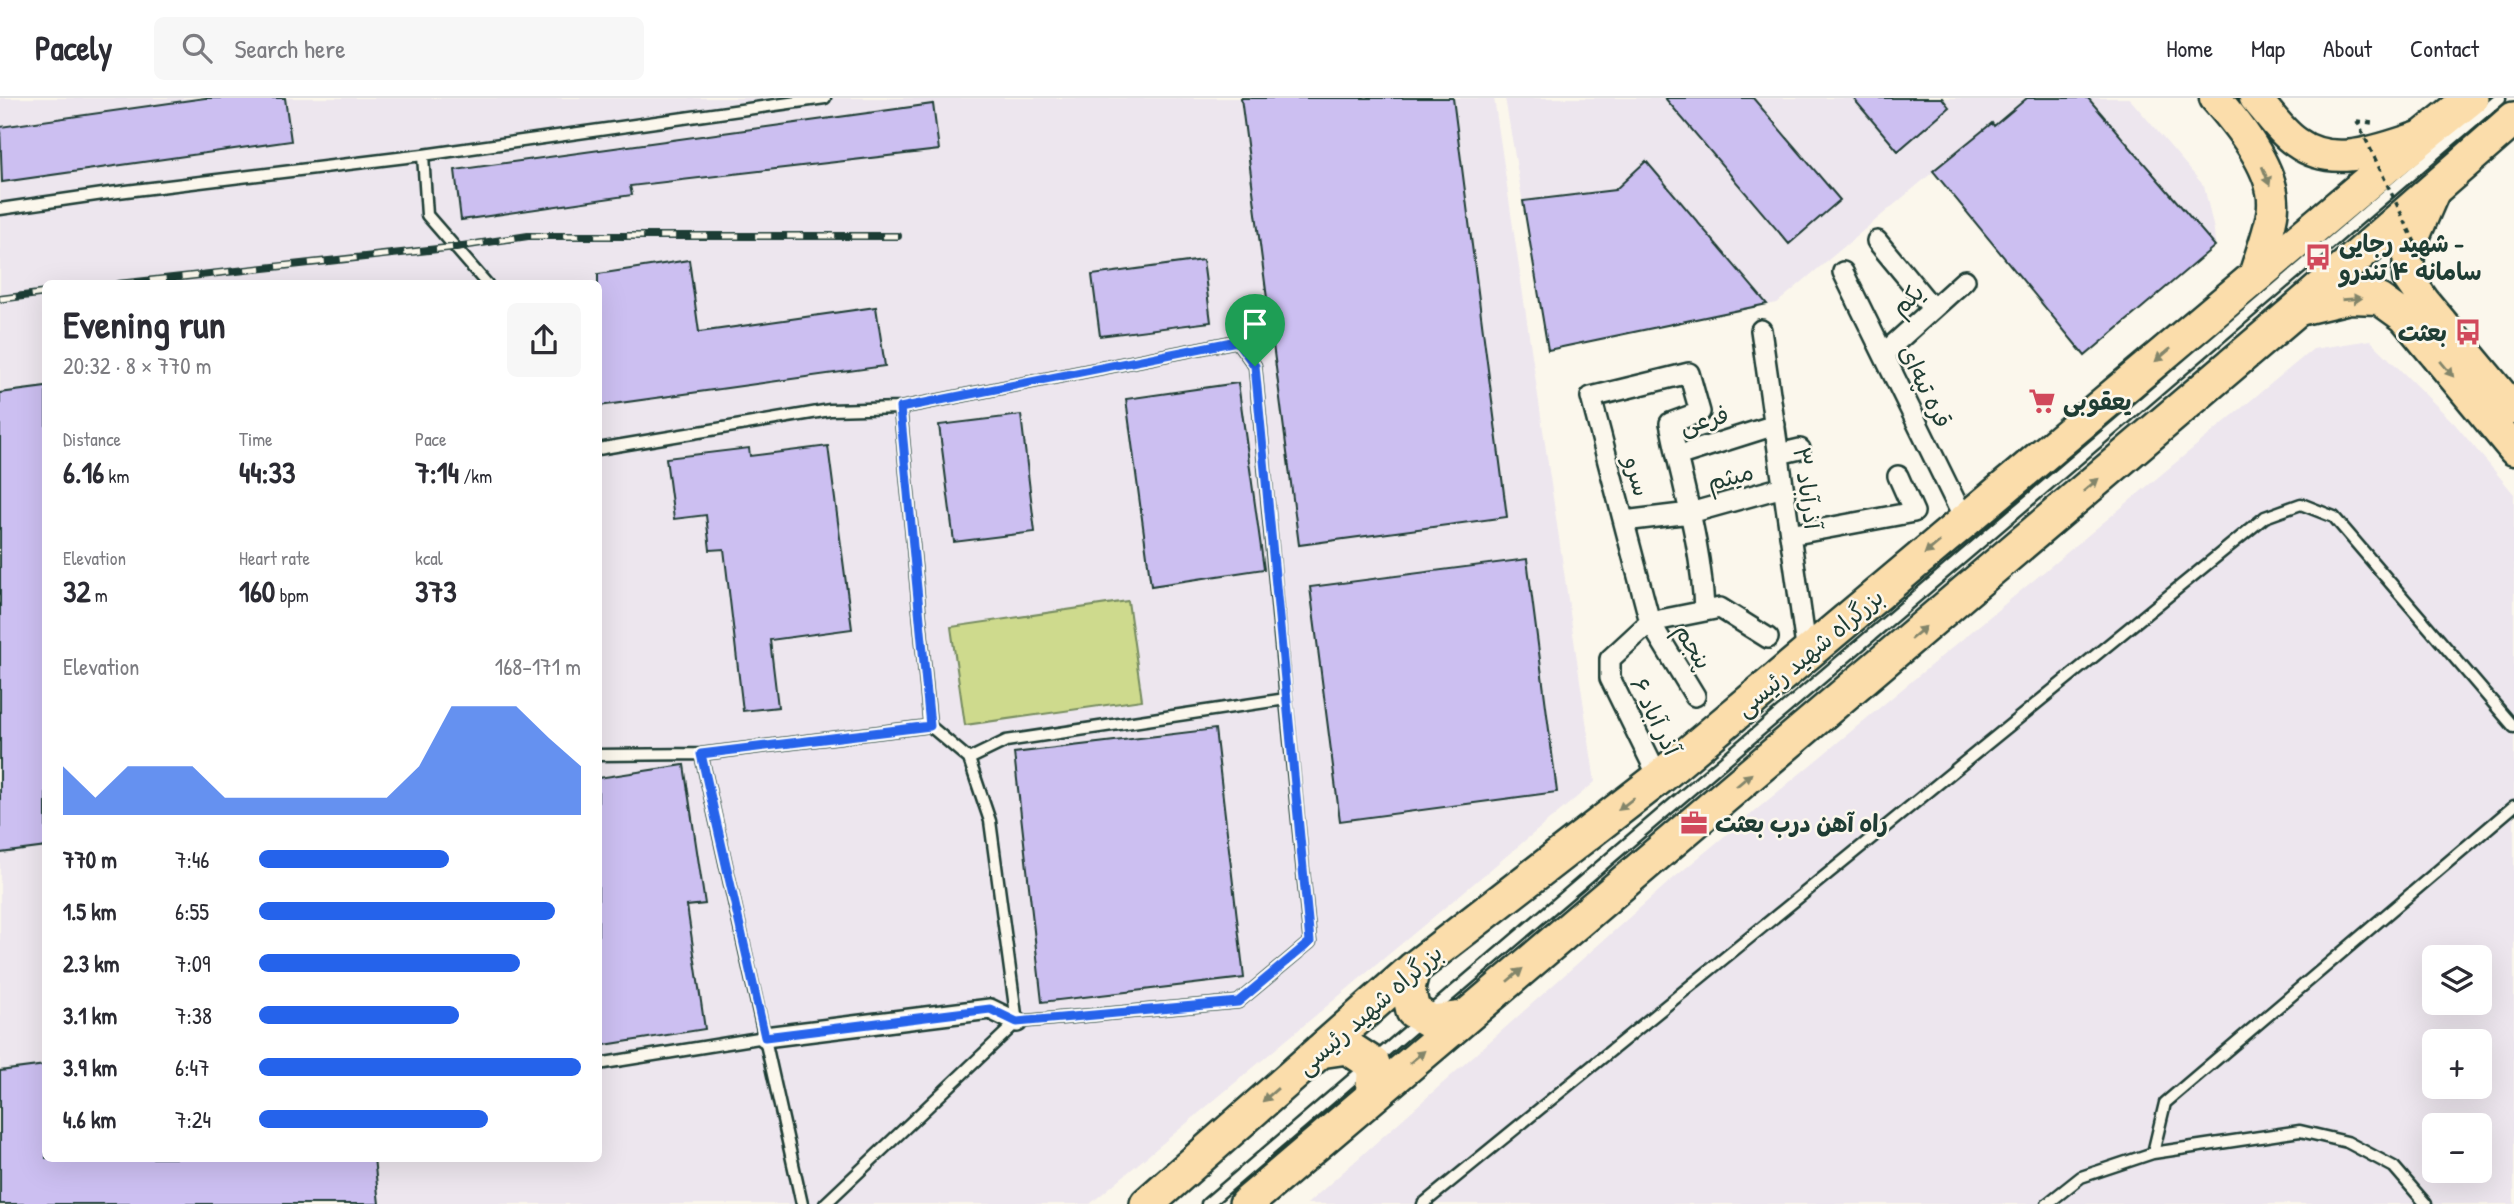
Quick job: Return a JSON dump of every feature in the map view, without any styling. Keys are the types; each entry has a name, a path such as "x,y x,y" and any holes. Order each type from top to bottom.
{"highway":[{"path":"2427,135 2461,98"},
{"name":"بزرگراه شهید رئیسی","path":"1147,1204 1413,969 1659,778 2471,98"},
{"path":"1246,1204 2295,311 2514,119"},
{"path":"2436,187 2514,136"},
{"path":"1413,969 1408,988 1413,1011 1432,1022 1462,1018"},
{"path":"1320,1051 1348,1047 1373,1064 1372,1095"}],"main road":[{"path":"2255,98 2294,142 2318,155 2334,157 2381,134 2427,135"},
{"path":"2223,108 2264,168 2270,183 2273,207 2253,279"},
{"path":"2436,187 2409,248 2408,278 2414,309 2514,450"},
{"path":"2295,311 2350,298 2379,299 2414,309 2514,409"}],"street":[{"path":"1877,241 1933,309"},
{"name":"قره تپه‌ای","path":"1843,272 1965,520"},
{"name":"یکم","path":"1883,354 1965,280"},
{"name":"۳ آذرآباد","path":"1761,330 1807,654"},
{"name":"فرعی","path":"1591,397 1689,373 1700,412 1670,423 1677,456 1774,425"},
{"name":"سرو","path":"1591,397 1650,622"},
{"path":"1779,454 1800,449"},
{"path":"1677,456 1703,574 1704,610"},
{"path":"1790,535 1914,512 1898,476"},
{"name":"میثم","path":"1624,521 1690,513 1783,487"},
{"path":"1650,622 1720,608 1768,638"},
{"name":"پنجم","path":"1650,622 1695,696"},
{"name":"آذر آباد ۶","path":"1650,622 1609,659 1611,678 1659,778"},
{"path":"765,1037 990,1009 1017,1022"}],"lane":[{"path":"0,209 423,155 825,98"},
{"path":"1207,1204 2500,98"},
{"path":"423,155 428,215 484,280"},
{"path":"602,448 830,410 900,408 1237,341 1255,366 1310,942 1238,1002 1017,1022 825,1204"},
{"path":"900,408 930,726 969,759 990,821 1017,1022"},
{"path":"1423,1204 2265,517 2301,503 2334,517 2514,727"},
{"path":"969,759 1006,741 1286,699"},
{"path":"602,755 701,754 930,726"},
{"path":"701,754 802,1204"},
{"path":"2153,1153 2165,1103 2514,806"},
{"path":"602,1063 765,1037"},
{"path":"2048,1204 2081,1177 2153,1153 2300,1131 2347,1142 2394,1167 2426,1204"}],"path":[{"path":"2381,134 2357,121 2429,272"}],"shaded area":[{"path":"0,98 1494,98 1595,782 1090,1204 0,1204"},
{"path":"1505,98 2129,98 2204,186 2215,246 2085,356 1933,172 1777,303 1548,350"},
{"path":"2370,340 2454,423 2514,494 2514,1204 1307,1204 1669,882 2313,349"}],"green space":[{"path":"1128,601 1142,700 965,725 951,627"}],"building":[{"path":"205,98 285,98 291,141 2,182 0,127"},
{"path":"1241,98 1453,98 1507,517 1299,545"},
{"path":"1665,98 1753,98 1840,200 1789,244"},
{"path":"1853,98 1942,98 1949,107 1898,151"},
{"path":"2027,98 2088,98 2215,246 2085,356 1933,171"},
{"path":"933,104 939,150 630,186 632,195 461,220 455,170"},
{"path":"1646,161 1767,304 1548,350 1523,201 1615,190"},
{"path":"689,260 699,332 876,307 885,366 602,405 602,280 598,280 598,274"},
{"path":"1203,260 1211,322 1100,336 1092,275"},
{"path":"1238,383 1264,569 1151,586 1126,399"},
{"path":"42,388 42,848 0,853 0,393"},
{"path":"1021,415 1035,532 954,542 939,425"},
{"path":"828,446 852,629 770,640 778,707 743,711 724,549 710,550 706,515 674,519 666,458 749,448 750,456"},
{"path":"1527,559 1557,792 1340,821 1310,587"},
{"path":"1215,729 1244,978 1042,1002 1014,753"},
{"path":"684,765 705,904 687,906 705,1029 602,1045 602,777"},
{"path":"42,1066 42,1162 374,1162 379,1204 0,1204 0,1071"}],"railway":[{"path":"155,280 456,247 528,236 898,236"},
{"path":"0,299 42,294"}],"place":[{"name":"شهید رجایی - سامانه ۴ تندرو","path":"2318,257"},
{"name":"بعثت","path":"2468,332"},
{"name":"یعقوبی","path":"2042,401"},
{"name":"راه آهن درب بعثت","path":"1694,823"}],"route":[{"path":"1237,341 1255,366 1310,942 1238,1002 1017,1022 990,1009 765,1037 701,754 930,726 900,408 1237,341"}]}
